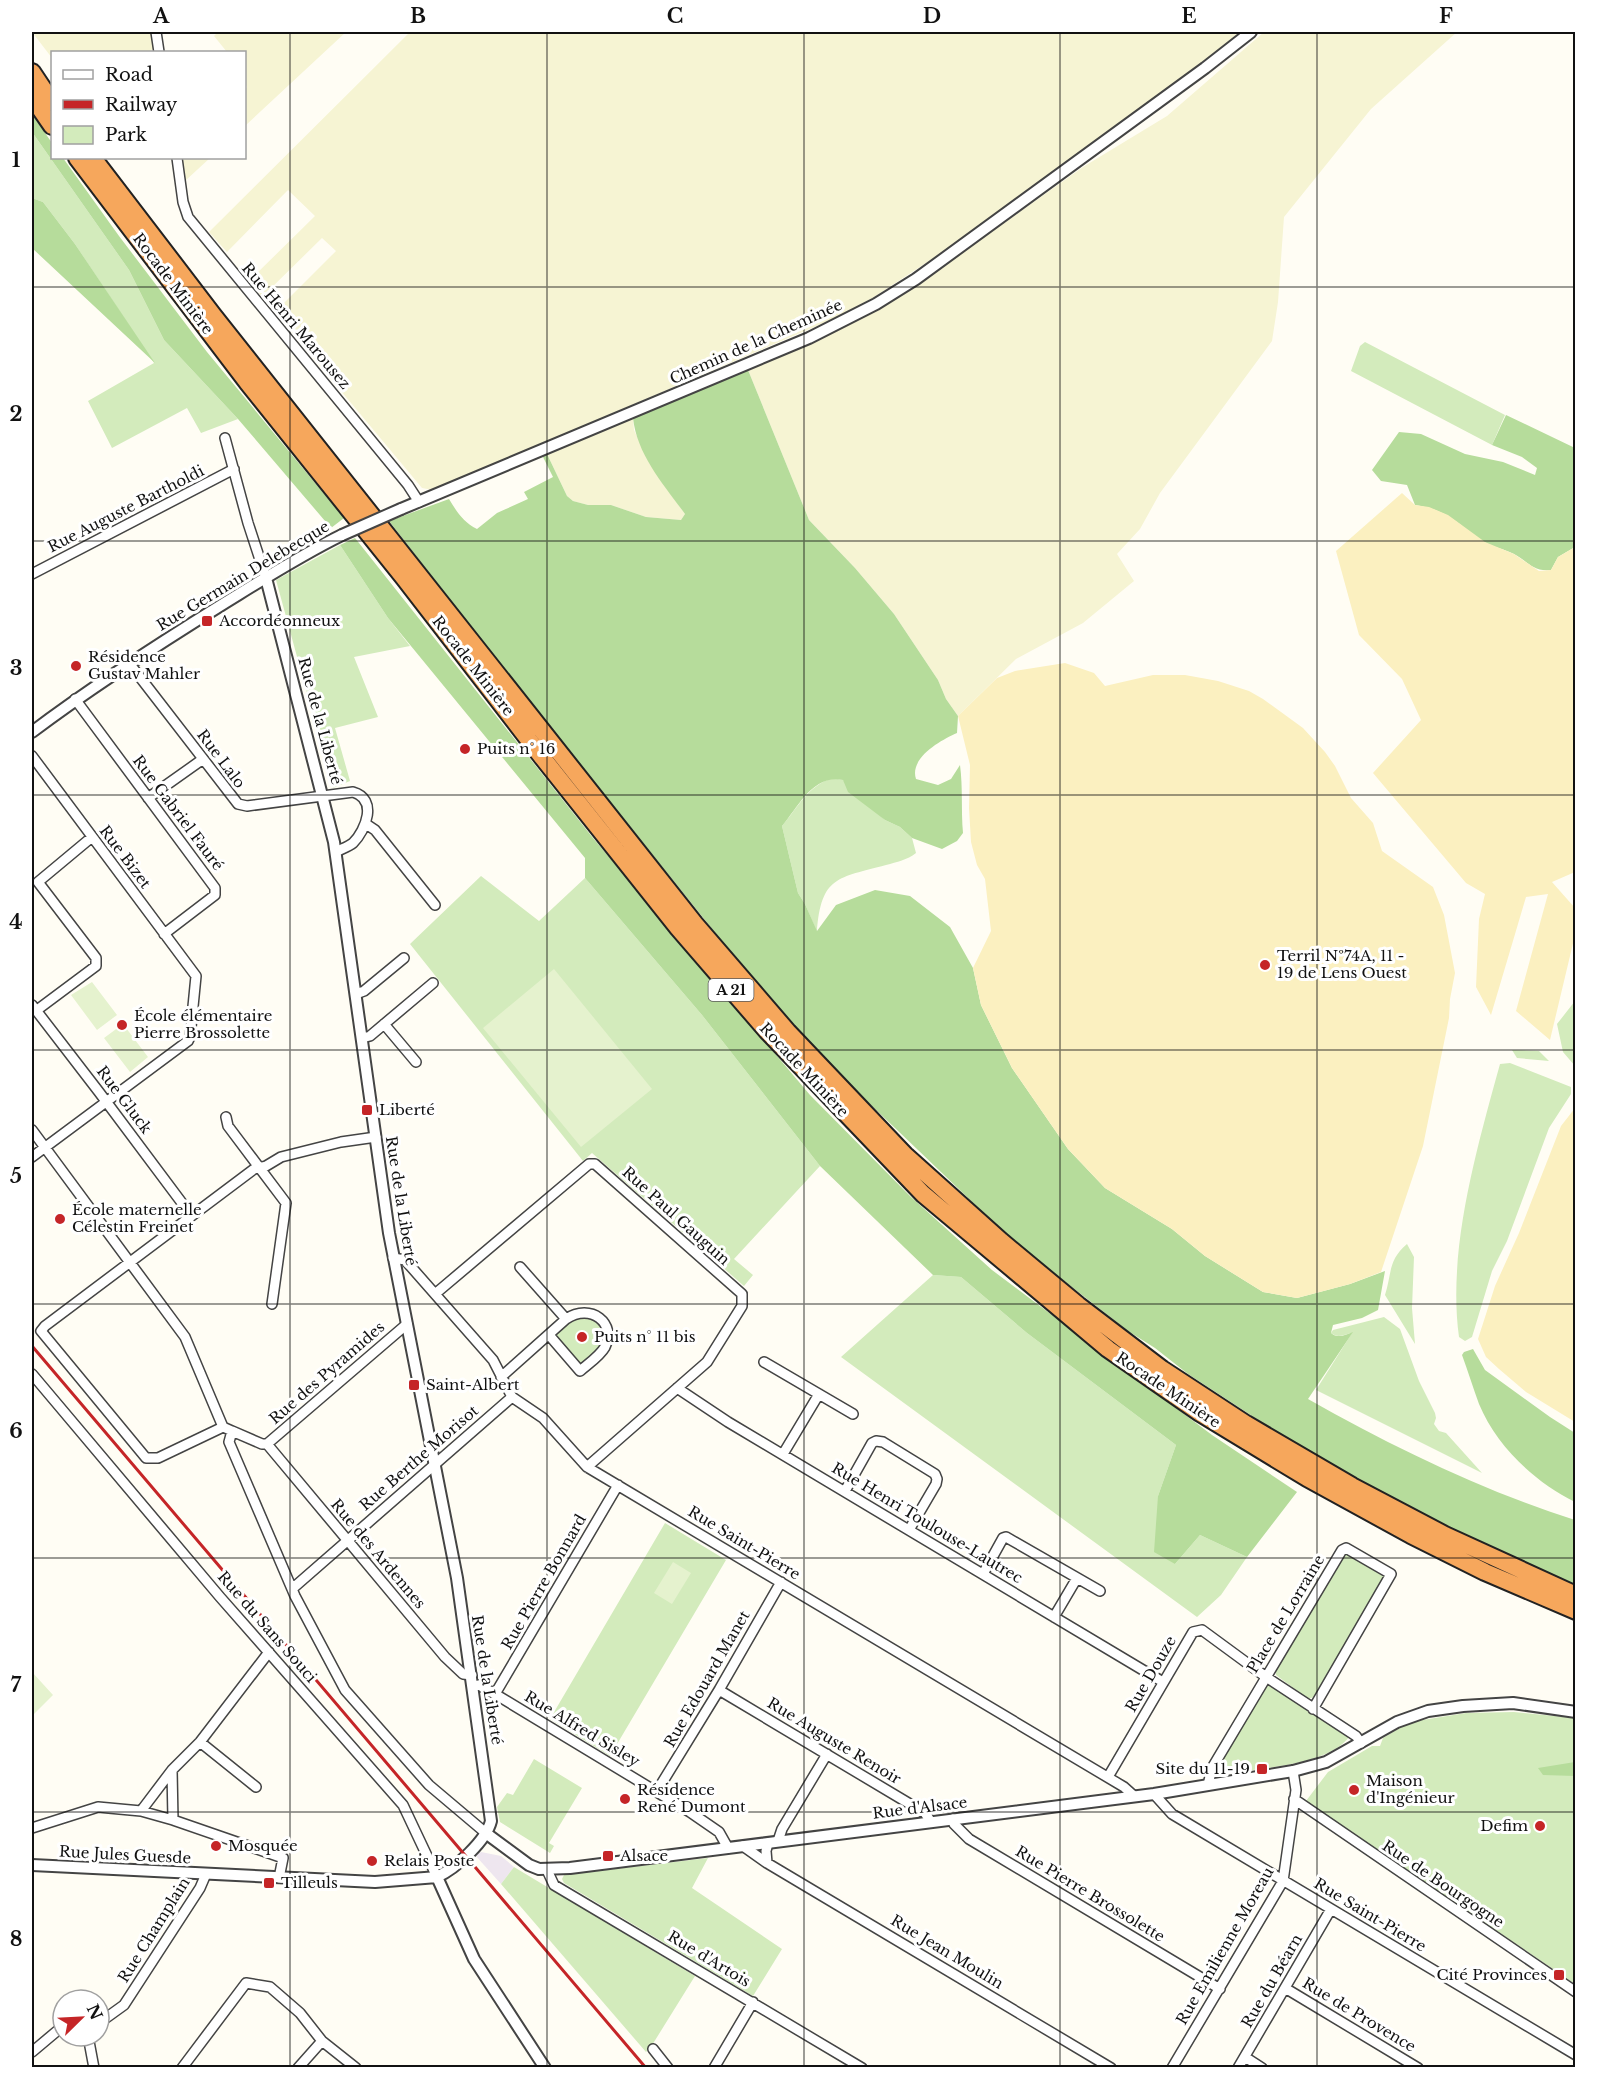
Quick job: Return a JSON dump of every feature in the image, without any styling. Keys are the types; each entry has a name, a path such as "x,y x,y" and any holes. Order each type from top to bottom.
{"highway":[{"path":"32,72 51,100"},
{"path":"32,97 51,125"},
{"name":"Rocade Minière","path":"78,159 247,382 376,542 678,928 767,1031 923,1194 1108,1349 1200,1413 1287,1466 1411,1535 1485,1572 1575,1611"},
{"name":"Rocade Minière","path":"94,159 213,315 695,924 788,1032 905,1155 987,1229 1078,1305 1162,1369 1246,1424 1352,1486 1444,1535 1575,1595"}],"street":[{"path":"156,32 159,51"},
{"name":"Chemin de la Cheminée","path":"419,502 809,339 876,304 944,258 1206,68 1251,32"},
{"name":"Rue Henri Marousez","path":"177,159 183,202 188,217 408,485 419,502"},
{"name":"Rue de la Liberté","path":"225,438 266,578 324,796 336,852 393,1258 457,1578 492,1813 487,1834"},
{"name":"Rue Auguste Bartholdi","path":"32,574 234,469"},
{"name":"Rue Germain Delebecque","path":"32,732 75,699 129,663 266,578 332,539 419,502"},
{"name":"Rue Lalo","path":"129,663 234,801 242,806 324,796"},
{"name":"Rue Gabriel Fauré","path":"75,699 215,888 215,895 164,934"},
{"name":"Rue Bizet","path":"32,756 196,976 190,1037 106,1101"},
{"path":"148,798 202,759"},
{"path":"324,796 353,792 361,795 366,802 368,813 366,824 351,845 336,852"},
{"path":"366,824 375,830 435,905"},
{"path":"34,1008 96,966 96,958 38,882 92,837"},
{"path":"356,994 364,991 404,958"},
{"path":"362,1038 370,1036 433,983"},
{"name":"Rue Gluck","path":"34,1008 191,1215"},
{"path":"384,1024 416,1062"},
{"path":"32,1157 106,1101"},
{"path":"226,1117 228,1126 282,1197 286,1207 272,1304"},
{"path":"32,1130 45,1147 130,1263 185,1337 223,1427 158,1458 146,1458 41,1331 45,1326 130,1263 254,1168 270,1165 280,1157 341,1142 376,1137"},
{"name":"Rue Paul Gauguin","path":"435,1294 589,1164 595,1164 742,1294 742,1306 708,1362 677,1388"},
{"name":"Rue Saint-Pierre","path":"393,1258 405,1260 493,1360 512,1397 543,1418 587,1467 1124,1787 1134,1796"},
{"path":"520,1267 566,1319"},
{"path":"501,1377 566,1319 579,1312 591,1312 596,1315 607,1330 608,1336 604,1349 580,1371 549,1335"},
{"name":"Rue des Pyramides","path":"223,1427 267,1444 407,1323"},
{"path":"764,1362 853,1414"},
{"name":"Rue du Sans Souci","path":"32,1374 268,1652 404,1805 437,1877"},
{"path":"587,1467 677,1388"},
{"name":"Rue Henri Toulouse-Lautrec","path":"677,1388 728,1422 1163,1682"},
{"path":"783,1454 819,1394"},
{"name":"Rue Berthe Morisot","path":"292,1589 512,1397"},
{"path":"232,1431 229,1442 292,1589 345,1690 429,1785 487,1834 529,1865 547,1870"},
{"path":"845,1491 872,1443 883,1442 935,1474 938,1479 909,1530"},
{"name":"Rue des Ardennes","path":"267,1444 445,1657 472,1680"},
{"name":"Rue Pierre Bonnard","path":"495,1694 618,1485"},
{"path":"983,1574 1003,1538 1009,1538 1100,1591"},
{"name":"Place de Lorraine","path":"1208,1785 1212,1768 1342,1550 1346,1548 1391,1574 1313,1709"},
{"path":"1054,1617 1077,1578"},
{"name":"Rue Edouard Manet","path":"657,1791 781,1582"},
{"name":"Rue Douze","path":"1108,1778 1193,1632 1202,1630 1266,1677 1356,1736 1361,1743"},
{"path":"141,1811 172,1770 200,1742 268,1652"},
{"name":"Rue Alfred Sisley","path":"472,1680 657,1791 719,1832 728,1848"},
{"name":"Rue Auguste Renoir","path":"719,1690 925,1813 931,1822"},
{"name":"Rue d'Alsace","path":"547,1870 1154,1794 1293,1771 1326,1762 1397,1722 1428,1711 1513,1703 1575,1712"},
{"path":"200,1742 256,1787"},
{"path":"767,1863 773,1842 827,1754"},
{"path":"172,1770 173,1820"},
{"name":"Rue Emilienne Moreau","path":"1172,2067 1283,1881 1296,1782 1293,1771"},
{"name":"Rue Saint-Pierre","path":"1154,1794 1172,1814 1575,2055"},
{"name":"Rue de Bourgogne","path":"1294,1799 1575,1992"},
{"path":"32,1828 98,1807 141,1811 283,1857 279,1878"},
{"name":"Rue Pierre Brossolette","path":"953,1819 954,1824 969,1839 1220,1989"},
{"path":"487,1834 465,1856 437,1877 474,1959 545,2067"},
{"name":"Rue Jean Moulin","path":"743,1846 767,1863 1111,2067"},
{"name":"Rue Jules Guesde","path":"32,1865 375,1882 437,1877"},
{"name":"Rue d'Artois","path":"547,1870 554,1885 862,2067"},
{"name":"Rue Champlain","path":"111,2014 124,2005 200,1887 206,1874"},
{"name":"Rue du Béarn","path":"1238,2067 1331,1910"},
{"path":"182,2067 246,1983 270,1987 300,2013 322,2041 356,2067"},
{"name":"Rue de Provence","path":"1285,1988 1418,2067"},
{"path":"714,2067 753,2002"},
{"path":"32,2052 51,2036"},
{"path":"298,2067 322,2041"},
{"path":"90,2048 94,2067"},
{"path":"653,2049 668,2067"},
{"path":"1245,2057 1262,2067"}],"shaded area":[{"path":"32,32 151,32 154,48 150,51 51,51 51,57"},
{"path":"218,32 346,32 246,125 246,51 226,51 214,36"},
{"path":"410,32 1242,32 1202,64 952,246 871,299 826,322 433,490 422,488 275,312 336,251 322,238 262,297 250,280 315,216 288,190 227,252 209,232"},
{"path":"1264,32 1457,32 1371,109 1284,217 1278,302 1272,341 1160,493 1140,529 1117,554 1134,581 1083,623 1016,659 958,716 946,699 938,680 894,614 855,568 809,520 748,370 832,333 879,309 921,282 1083,167 1167,116"},
{"path":"178,159 209,159 185,181"},
{"path":"633,418 634,430 650,464 685,514 681,520 646,517 611,505 588,505 573,501 567,496 547,454"},
{"path":"481,1852 501,1856 514,1867 501,1884 475,1855"}],"green space":[{"path":"32,114 51,142 51,159 64,159 207,352 344,518 331,528 238,419 164,340 129,270 32,132"},
{"path":"32,132 129,270 164,340 238,419 201,433 187,408 112,448 88,401 154,363 75,244 43,202 32,198"},
{"path":"32,198 43,202 75,244 155,363 32,248"},
{"path":"1365,342 1505,415 1492,445 1351,371 1360,346"},
{"path":"748,370 809,520 855,568 894,614 938,680 946,699 958,716 957,733 928,751 917,764 915,771 916,779 938,785 951,779 960,765 963,833 957,841 942,849 912,838 900,827 885,820 848,792 843,780 832,779 823,782 808,793 782,826 798,893 817,931 836,905 875,890 910,896 950,927 973,968 981,1005 1012,1068 1068,1149 1105,1188 1172,1229 1205,1256 1263,1292 1297,1298 1350,1284 1385,1271 1378,1310 1362,1318 1333,1325 1331,1333 1336,1336 1353,1332 1308,1399 1439,1467 1506,1496 1575,1520 1575,1585 1480,1545 1365,1485 1275,1431 1188,1374 1155,1348 1128,1331 1012,1240 848,1083 761,990 503,668 389,521 449,499 464,520 477,529 497,513 528,499 524,492 553,477 543,457 547,454 567,496 573,501 588,505 611,505 646,517 681,520 685,514 660,481 646,457 640,445 633,418"},
{"path":"1506,415 1575,448 1575,547 1558,557 1551,570 1535,568 1514,554 1484,542 1445,514 1415,505 1407,485 1381,481 1372,470 1399,432 1421,434 1465,454 1503,462 1535,475 1537,468 1522,457 1492,445"},
{"path":"355,538 593,838 810,1095 911,1197 992,1270 1212,1435 1297,1492 1247,1557 1200,1535 1175,1564 1154,1552 1158,1496 1176,1445 1027,1333 961,1277 933,1275 820,1166 702,1015 585,878 585,858 388,618 340,545"},
{"path":"340,545 388,618 410,646 354,657 378,717 335,728 350,781 333,788 276,580"},
{"path":"832,778 843,780 885,820 900,827 912,838 916,853 902,860 856,873 835,882 823,900 817,932 798,893 782,826 816,786"},
{"path":"481,876 539,921 585,878 702,1015 820,1166 734,1259 753,1275 744,1286 592,1153 583,1161 410,944"},
{"path":"554,969 652,1089 581,1147 483,1028"},
{"path":"92,982 117,1015 97,1030 71,995"},
{"path":"1575,1001 1575,1066 1563,1052 1557,1024"},
{"path":"123,1024 148,1057 130,1072 104,1038"},
{"path":"1512,1050 1539,1051 1549,1061 1517,1058"},
{"path":"1510,1063 1571,1087 1571,1094 1549,1128 1507,1241 1492,1271 1472,1337 1465,1341 1459,1337 1456,1304 1457,1269 1466,1199 1500,1064"},
{"path":"1407,1244 1414,1257 1412,1308 1415,1344 1385,1295 1394,1261"},
{"path":"933,1275 961,1277 1027,1333 1176,1445 1158,1496 1175,1564 1200,1535 1247,1557 1221,1595 1197,1617 841,1357"},
{"path":"586,1316 600,1327 603,1340 596,1352 582,1363 577,1361 555,1334 574,1318"},
{"path":"1384,1317 1400,1329 1419,1381 1435,1413 1434,1424 1439,1431 1446,1433 1482,1473 1316,1390 1352,1333 1337,1336 1331,1333 1333,1330"},
{"path":"1473,1349 1485,1370 1575,1433 1575,1502 1532,1474 1496,1435 1479,1404 1462,1355"},
{"path":"665,1523 726,1560 610,1756 550,1719"},
{"path":"1349,1553 1383,1574 1385,1578 1314,1697 1308,1699 1276,1675 1276,1670 1344,1554"},
{"path":"673,1562 691,1573 672,1604 654,1593"},
{"path":"32,1672 53,1695 32,1716"},
{"path":"1271,1682 1349,1737 1339,1747 1308,1760 1270,1768 1220,1774 1217,1768 1263,1691"},
{"path":"1514,1712 1575,1718 1575,1984 1306,1801 1328,1772 1372,1746 1380,1746 1383,1738 1410,1722 1466,1713"},
{"path":"534,1759 582,1788 549,1843 554,1846 550,1853 500,1822 497,1807 507,1793 513,1795"},
{"path":"1575,1762 1575,1776 1543,1775 1538,1768"},
{"path":"708,1858 692,1888 782,1949 753,1996 564,1883 562,1879 564,1875"},
{"path":"514,1867 695,1976 646,2052 501,1884"}],"sand":[{"path":"1402,493 1415,505 1429,507 1448,515 1485,542 1514,554 1539,571 1551,570 1558,557 1575,547 1575,872 1552,882 1575,908 1575,935 1550,1040 1516,1011 1548,894 1526,897 1491,1015 1476,987 1479,919 1485,894 1466,883 1373,773 1421,720 1402,679 1359,635 1336,551"},
{"path":"1065,663 1094,673 1105,686 1153,675 1185,675 1218,681 1249,691 1263,699 1303,728 1325,752 1335,766 1351,798 1373,823 1382,851 1433,887 1444,915 1455,973 1449,1018 1423,1146 1381,1272 1350,1284 1297,1298 1263,1292 1205,1256 1172,1229 1105,1188 1068,1149 1012,1068 981,1005 973,968 991,931 985,879 977,865 971,842 970,765 958,716 997,678 1015,671"},
{"path":"1575,1108 1575,1422 1526,1392 1499,1369 1486,1357 1478,1339 1495,1286 1519,1233 1561,1126"}],"railway":[{"path":"32,1346 646,2068"}],"place":[{"name":"Accordéonneux","path":"207,621"},
{"name":"Résidence Gustav Mahler","path":"76,666"},
{"name":"Puits n° 16","path":"465,749"},
{"name":"Terril №74A, 11 - 19 de Lens Ouest","path":"1265,965"},
{"name":"École élémentaire Pierre Brossolette","path":"122,1025"},
{"name":"Liberté","path":"367,1110"},
{"name":"École maternelle Célestin Freinet","path":"60,1219"},
{"name":"Puits n° 11 bis","path":"582,1337"},
{"name":"Saint-Albert","path":"414,1385"},
{"name":"Site du 11-19","path":"1262,1769"},
{"name":"Maison d'Ingénieur","path":"1354,1790"},
{"name":"Résidence René Dumont","path":"625,1799"},
{"name":"Defim","path":"1540,1826"},
{"name":"Mosquée","path":"216,1846"},
{"name":"Alsace","path":"608,1856"},
{"name":"Relais Poste","path":"372,1861"},
{"name":"Tilleuls","path":"269,1883"},
{"name":"Cité Provinces","path":"1559,1975"}]}
